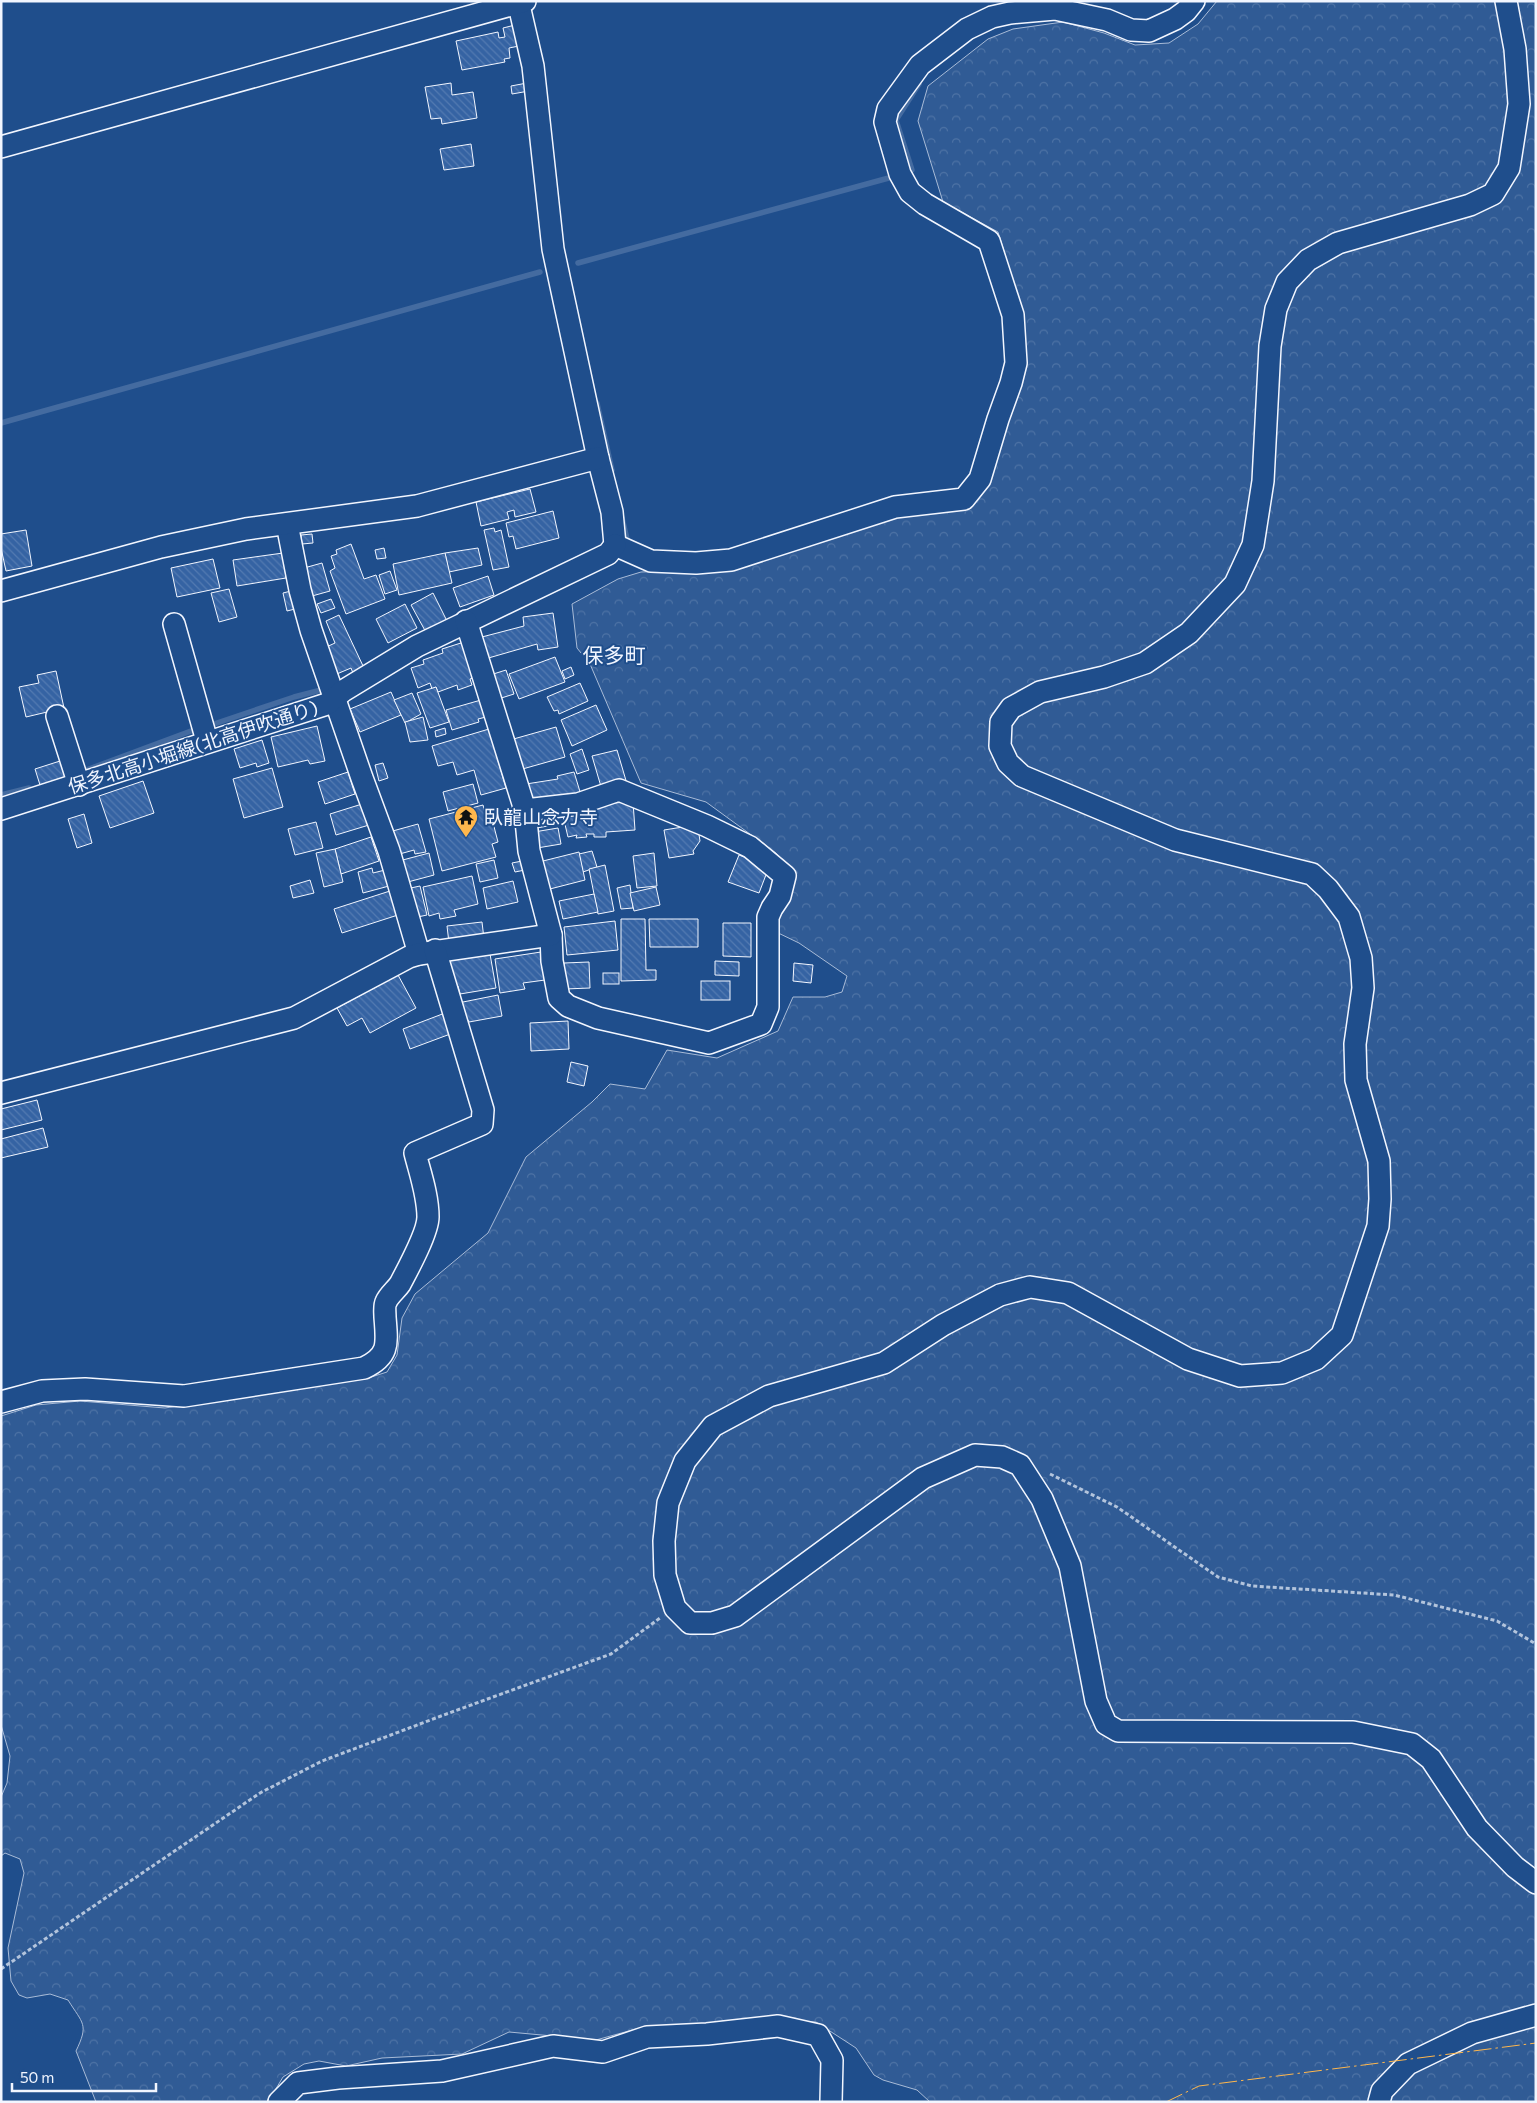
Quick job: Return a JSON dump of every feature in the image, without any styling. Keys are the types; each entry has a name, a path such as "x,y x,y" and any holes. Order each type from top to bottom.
{"street":[{"path":"1,147 521,2 533,66 553,249 598,458 620,548 651,561 696,563 731,560 895,507 964,499 980,479 998,419 1012,383 1016,362 1013,315 989,241 925,204 910,192 900,174 885,122 888,109 920,65 967,29 992,17 1010,13 1055,9 1107,20 1131,30 1149,31 1175,19 1186,11 1194,1"},
{"path":"1506,1 1515,49 1519,104 1509,168 1494,194 1470,205 1338,243 1308,260 1287,282 1276,309 1270,346 1263,481 1253,545 1235,584 1189,633 1145,663 1104,677 1040,692 1011,708 1001,722 1000,746 1008,764 1022,776 1175,840 1312,874 1328,889 1349,917 1361,958 1363,988 1355,1044 1356,1080 1379,1161 1380,1199 1378,1226 1342,1336 1316,1359 1282,1373 1240,1376 1188,1359 1068,1293 1030,1287 1000,1295 943,1325 884,1363 769,1396 713,1426 685,1461 668,1503 664,1541 665,1575 675,1608 690,1623 712,1623 735,1616 923,1478 974,1455 1002,1457 1020,1464 1042,1500 1070,1566 1096,1701 1106,1724 1118,1731 1354,1732 1412,1744 1431,1759 1477,1828 1515,1867 1536,1883"},
{"path":"1,590 161,547 246,529 417,506 598,458"},
{"path":"1,1402 42,1391 85,1389 184,1396 364,1368 374,1363 386,1349 385,1303 399,1285 424,1234 428,1218 425,1192 415,1153 482,1124 483,1110 335,699 300,590 287,524"},
{"name":"保多北高小堀線(北高伊吹通り)","path":"1,809 79,785 204,732 327,704 416,646 469,630 620,548"},
{"path":"174,624 204,732"},
{"path":"469,630 524,810 529,851 551,935 552,961 559,998 568,1006 598,1018 709,1043 760,1024 768,1007 768,917 780,896 785,876 750,847 707,826 619,790 578,804 524,810"},
{"path":"57,716 79,785"},
{"path":"1,1093 294,1018 409,957 427,952 551,935"},
{"path":"1379,2102 1382,2091 1408,2064 1472,2033 1536,2015"},
{"path":"278,2102 298,2083 338,2078 442,2071 553,2046 603,2052 647,2037 707,2034 778,2026 818,2035 832,2060 831,2102"}],"path":[{"path":"1020,1464 1058,1476 1117,1508 1218,1577 1252,1586 1394,1595 1497,1620 1536,1644"},
{"path":"1,1969 260,1793 322,1761 611,1654 675,1608"}],"green space":[{"path":"1217,1 1536,1 1536,2102 930,2102 917,2090 883,2080 874,2075 856,2048 816,2022 761,2021 700,2031 636,2029 596,2040 509,2032 462,2054 382,2058 346,2066 319,2061 304,2064 283,2077 268,2102 96,2102 76,2051 83,2029 81,2020 68,2000 50,1994 27,1998 19,1995 11,1981 8,1948 24,1873 20,1859 5,1853 1,1856 1,1797 7,1783 10,1756 1,1725 1,1416 36,1405 80,1401 165,1408 329,1382 365,1379 387,1372 397,1355 402,1318 415,1294 488,1233 526,1157 592,1102 610,1084 645,1089 667,1050 717,1058 778,1031 793,997 825,997 842,992 847,976 799,943 772,930 795,876 776,853 706,802 641,783 590,664 577,648 572,604 618,579 641,572 732,569 980,491 1021,306 998,232 943,202 918,121 928,86 988,39 1013,29 1063,22 1104,33 1135,45 1169,43 1198,24"}],"building":[{"path":"515,25 519,46 509,48 510,58 504,59 505,62 462,70 456,41 498,32 499,38 505,37 503,28"},
{"path":"451,83 452,95 473,92 477,118 442,124 441,118 431,119 425,87"},
{"path":"527,83 529,91 512,94 511,86"},
{"path":"471,144 474,166 444,170 440,149"},
{"path":"530,489 536,512 515,517 514,510 507,512 509,519 481,526 476,502"},
{"path":"553,511 559,538 516,549 513,536 509,537 506,523"},
{"path":"494,528 495,532 501,530 509,567 493,570 484,530"},
{"path":"26,530 32,566 6,571 1,548 1,534"},
{"path":"312,534 313,543 302,544 301,535"},
{"path":"351,544 364,579 376,575 385,599 346,614 330,571 335,568 331,556 337,554 336,550"},
{"path":"384,548 386,558 377,559 375,550"},
{"path":"478,548 482,565 449,572 445,553"},
{"path":"283,553 286,578 237,586 233,560"},
{"path":"445,553 452,583 399,595 393,564"},
{"path":"213,559 220,588 177,597 171,568"},
{"path":"322,563 330,591 312,596 304,568"},
{"path":"390,571 397,590 385,594 379,575"},
{"path":"488,576 494,595 460,607 453,588"},
{"path":"229,589 237,617 219,622 211,593"},
{"path":"295,590 299,608 287,611 283,593"},
{"path":"433,593 449,625 428,636 411,605"},
{"path":"331,599 335,608 321,613 317,604"},
{"path":"405,604 417,628 388,643 376,619"},
{"path":"553,613 558,647 538,650 537,644 485,659 478,638 524,626 523,617"},
{"path":"339,615 364,668 353,673 351,668 332,676 322,649 335,643 326,621"},
{"path":"464,642 475,677 470,679 472,685 458,690 457,685 438,692 436,687 432,689 430,683 418,688 411,668 424,664 423,660 443,653 442,649"},
{"path":"555,657 565,682 519,699 509,674"},
{"path":"571,667 574,675 565,679 562,671"},
{"path":"506,670 514,694 495,700 487,676"},
{"path":"56,671 64,708 26,717 19,687 39,683 37,675"},
{"path":"580,683 588,701 559,714 558,710 554,711 547,697"},
{"path":"436,687 449,722 430,728 417,693"},
{"path":"391,692 401,715 360,732 350,709"},
{"path":"412,693 421,714 405,723 394,700"},
{"path":"481,700 486,717 478,719 479,722 452,730 446,710"},
{"path":"596,705 607,730 572,746 561,720"},
{"path":"423,717 428,740 410,742 405,722"},
{"path":"317,726 325,761 310,764 308,760 278,767 271,737"},
{"path":"556,727 565,757 519,770 510,740"},
{"path":"445,728 446,734 436,737 435,731"},
{"path":"489,729 506,788 481,795 474,770 457,775 453,762 438,766 432,746"},
{"path":"262,740 269,763 257,767 256,763 240,768 234,749"},
{"path":"582,749 589,770 577,774 570,754"},
{"path":"617,750 627,784 602,790 592,756"},
{"path":"60,761 65,777 40,785 35,769"},
{"path":"383,763 388,778 379,781 375,765"},
{"path":"272,768 283,807 244,818 233,779"},
{"path":"348,772 355,794 325,804 318,782"},
{"path":"574,772 581,795 530,804 526,784 558,779 557,776"},
{"path":"143,781 154,813 110,828 99,796"},
{"path":"473,784 478,803 448,811 443,792"},
{"path":"633,802 635,830 606,832 606,837 594,837 594,834 586,834 587,837 576,838 577,835 568,837 562,812 590,804"},
{"path":"362,804 369,825 336,835 330,814"},
{"path":"483,805 487,821 492,819 498,842 492,844 496,857 442,871 429,819"},
{"path":"551,811 553,825 537,828 535,814"},
{"path":"84,814 92,843 77,848 68,819"},
{"path":"316,822 323,848 295,855 288,829"},
{"path":"418,824 426,852 415,854 414,850 396,855 389,832"},
{"path":"689,826 698,828 700,841 693,851 694,854 669,858 664,830"},
{"path":"558,828 561,844 537,848 534,832"},
{"path":"371,837 379,861 341,874 335,849"},
{"path":"335,849 343,882 324,887 316,853"},
{"path":"592,851 597,867 583,872 579,854"},
{"path":"579,852 585,880 546,890 539,862"},
{"path":"429,853 434,875 404,883 399,861"},
{"path":"654,853 657,886 637,888 633,856"},
{"path":"739,855 769,867 759,893 728,882"},
{"path":"494,860 498,878 480,882 476,864"},
{"path":"522,861 525,870 515,872 512,863"},
{"path":"605,865 614,911 598,914 589,869"},
{"path":"372,868 373,873 385,870 389,886 363,893 358,872"},
{"path":"472,876 478,904 454,910 456,916 440,919 439,913 429,916 423,887"},
{"path":"310,880 314,893 293,898 290,886"},
{"path":"513,881 518,902 487,909 483,888"},
{"path":"630,885 633,908 621,909 617,888"},
{"path":"420,886 427,915 413,918 406,889"},
{"path":"656,887 660,905 634,911 630,893"},
{"path":"393,890 401,914 342,933 334,909"},
{"path":"594,894 598,912 563,919 559,901"},
{"path":"621,919 645,919 646,970 656,970 656,980 621,981"},
{"path":"649,919 698,919 698,947 650,947"},
{"path":"615,921 618,950 567,955 564,927"},
{"path":"482,922 484,939 449,943 447,926"},
{"path":"723,923 751,923 751,957 723,956"},
{"path":"541,952 545,980 523,983 525,989 500,993 495,959"},
{"path":"490,954 496,988 460,994 458,986 450,988 446,961"},
{"path":"715,961 739,962 739,976 715,975"},
{"path":"589,962 590,988 565,989 564,963"},
{"path":"794,963 813,965 811,983 793,981"},
{"path":"603,973 619,973 619,984 603,984"},
{"path":"398,975 416,1008 370,1033 362,1018 347,1026 337,1008"},
{"path":"701,981 730,981 730,1000 701,1000"},
{"path":"498,995 502,1016 469,1022 468,1020 459,1021 453,1004"},
{"path":"445,1013 453,1033 410,1049 403,1029"},
{"path":"568,1021 569,1049 531,1051 530,1023"},
{"path":"571,1062 588,1066 584,1086 567,1082"},
{"path":"37,1100 42,1120 1,1130 1,1109"},
{"path":"43,1128 48,1147 1,1158 1,1139"}],"waterway":[{"path":"909,172 912,170 896,120 919,84"},
{"path":"578,263 896,176"},
{"path":"1,423 540,272"},
{"path":"597,403 612,470"},
{"path":"622,518 627,539 624,545"},
{"path":"208,726 294,697 325,689"},
{"path":"81,772 199,728"},
{"path":"1,795 29,788"}],"power":[{"path":"1166,2102 1199,2086 1536,2043"}],"place":[{"name":"臥龍山念力寺","path":"466,838"}],"district":[{"name":"保多町","path":"614,656"}]}
